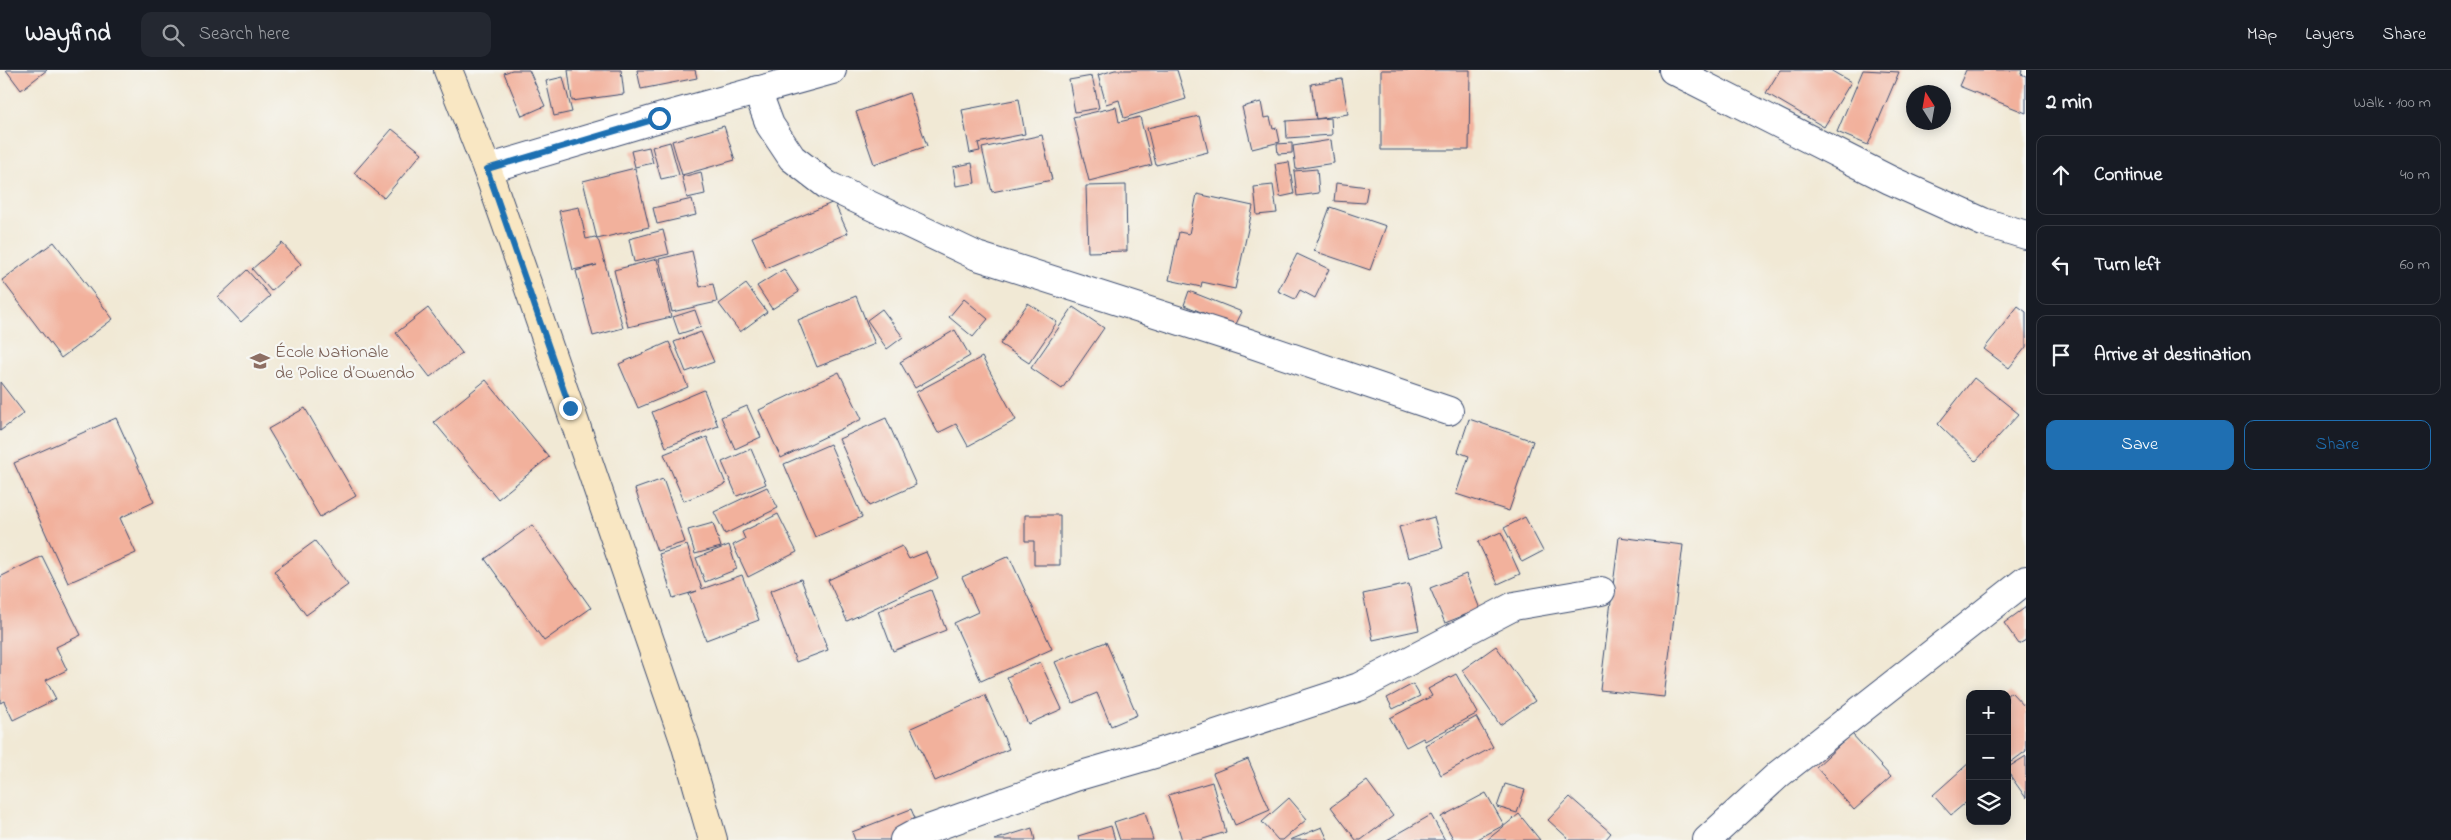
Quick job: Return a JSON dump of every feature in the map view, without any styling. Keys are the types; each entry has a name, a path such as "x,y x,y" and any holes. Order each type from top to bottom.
{"street":[{"path":"448,70 487,169 685,743 712,840"},
{"path":"487,169 832,70"},
{"path":"1673,70 1890,180 1983,222 2026,235"},
{"path":"757,90 770,125 792,158 820,179 977,256 1249,343 1449,411"},
{"path":"1706,840 1779,774 2026,580"},
{"path":"904,840 915,834 1075,777 1161,752 1359,687 1514,606 1601,591"}],"building":[{"path":"6,70 47,70 21,90"},
{"path":"512,70 529,70 545,106 522,116 504,73"},
{"path":"568,70 621,70 624,94 572,101"},
{"path":"637,70 695,70 697,78 641,89"},
{"path":"1115,70 1177,70 1186,99 1124,118 1119,100 1106,104 1098,75"},
{"path":"1381,70 1470,70 1469,150 1381,150"},
{"path":"1780,70 1830,70 1851,82 1824,127 1766,93"},
{"path":"1863,70 1899,72 1868,145 1837,132"},
{"path":"1966,70 2022,70 2021,74 2026,76 2026,113 1959,86"},
{"path":"1092,76 1099,108 1075,112 1069,80"},
{"path":"563,77 572,112 554,116 546,81"},
{"path":"1342,79 1348,114 1316,119 1311,84"},
{"path":"909,93 927,146 874,164 856,112"},
{"path":"1019,99 1025,134 978,143 980,151 970,153 962,110"},
{"path":"1261,102 1264,118 1270,117 1273,129 1277,128 1280,142 1252,149 1242,107"},
{"path":"1116,107 1119,122 1140,117 1152,165 1089,181 1073,117"},
{"path":"1199,116 1208,152 1156,165 1147,128"},
{"path":"1331,118 1332,135 1287,138 1286,121"},
{"path":"724,126 735,160 682,175 672,141"},
{"path":"392,129 422,153 384,198 354,173"},
{"path":"1042,135 1052,180 992,192 982,148"},
{"path":"1331,140 1334,163 1296,169 1293,146"},
{"path":"670,142 679,175 661,179 652,147"},
{"path":"1292,143 1292,153 1278,154 1277,144"},
{"path":"649,147 653,163 635,167 631,151"},
{"path":"1289,162 1294,194 1280,197 1275,164"},
{"path":"972,163 975,183 956,186 953,167"},
{"path":"635,168 649,227 597,239 583,181"},
{"path":"1317,169 1319,193 1297,196 1294,171"},
{"path":"701,172 705,194 687,198 682,177"},
{"path":"1336,183 1368,187 1365,203 1334,201"},
{"path":"1126,185 1127,251 1088,252 1086,186"},
{"path":"1273,185 1277,213 1257,215 1254,187"},
{"path":"1197,194 1253,206 1235,289 1202,282 1201,287 1169,280 1179,232 1189,234"},
{"path":"692,199 696,215 657,224 653,208"},
{"path":"834,202 848,233 766,268 752,237"},
{"path":"579,207 586,239 595,237 599,242 623,328 593,336 576,271 597,265 573,270 559,211"},
{"path":"1330,207 1386,226 1370,270 1314,251"},
{"path":"663,230 669,254 634,262 629,239"},
{"path":"54,242 113,319 61,358 2,280"},
{"path":"282,243 301,264 271,291 252,269"},
{"path":"692,251 700,287 713,284 717,302 672,312 659,259"},
{"path":"1297,254 1329,269 1315,298 1300,290 1295,299 1278,291"},
{"path":"657,259 671,317 628,327 614,270"},
{"path":"784,269 799,292 772,309 757,286"},
{"path":"247,270 270,296 241,322 218,297"},
{"path":"746,284 767,312 740,332 719,304"},
{"path":"1189,291 1242,312 1235,326 1184,305"},
{"path":"856,296 875,344 817,367 798,320"},
{"path":"964,299 988,319 973,337 949,317"},
{"path":"1028,303 1057,322 1029,363 1000,344"},
{"path":"2018,306 2026,312 2026,347 2009,368 1984,349"},
{"path":"1073,307 1104,328 1062,389 1031,368"},
{"path":"428,308 462,353 430,377 396,333"},
{"path":"882,309 903,337 887,349 867,320"},
{"path":"695,310 701,327 679,334 673,317"},
{"path":"955,330 970,356 915,388 900,362"},
{"path":"701,332 714,362 686,372 674,342"},
{"path":"669,342 688,387 638,408 619,364"},
{"path":"982,357 1016,420 968,446 956,424 938,433 916,392"},
{"path":"839,372 862,419 781,458 759,410"},
{"path":"1974,378 2019,414 1976,461 1938,424"},
{"path":"486,380 549,457 498,499 434,422"},
{"path":"0,382 24,413 0,431"},
{"path":"704,390 718,426 666,447 652,412"},
{"path":"747,406 761,437 735,449 721,417"},
{"path":"305,408 356,496 320,517 268,429"},
{"path":"116,418 154,502 120,518 136,553 68,583 14,463"},
{"path":"886,418 916,485 869,506 839,439"},
{"path":"1469,419 1533,441 1509,511 1456,494 1469,456 1458,452"},
{"path":"707,437 726,484 684,501 664,454"},
{"path":"830,444 862,517 815,537 784,464"},
{"path":"751,449 766,484 737,496 722,462"},
{"path":"663,479 685,542 657,551 635,489"},
{"path":"767,487 778,508 725,534 714,512"},
{"path":"778,514 797,552 748,577 733,545 745,539 742,532"},
{"path":"1025,515 1060,515 1060,565 1034,565 1034,541 1025,541"},
{"path":"1434,517 1443,548 1408,558 1399,527"},
{"path":"1525,517 1543,551 1522,562 1504,528"},
{"path":"713,523 721,547 695,554 688,530"},
{"path":"532,525 591,608 544,641 485,559"},
{"path":"1501,532 1520,574 1498,584 1478,542"},
{"path":"1619,537 1683,545 1664,697 1600,690"},
{"path":"315,541 348,585 306,615 274,571"},
{"path":"687,545 702,589 742,575 759,620 706,640 689,594 697,591 673,598 659,554"},
{"path":"729,545 737,569 705,582 696,558"},
{"path":"902,546 909,559 926,552 938,578 847,621 828,580"},
{"path":"42,556 81,635 56,647 67,670 46,680 56,699 13,720 4,701 0,703 0,577"},
{"path":"1009,556 1052,649 981,681 954,623 978,612 962,577"},
{"path":"1466,574 1480,609 1445,623 1430,588"},
{"path":"801,579 828,650 796,662 770,591"},
{"path":"1409,584 1419,630 1373,640 1363,594"},
{"path":"931,590 946,630 893,651 878,611"},
{"path":"2026,607 2026,640 2019,644 2004,623"},
{"path":"1106,642 1137,715 1111,726 1097,693 1073,703 1055,662"},
{"path":"1496,646 1535,701 1500,725 1462,670"},
{"path":"1040,662 1062,709 1028,724 1007,677"},
{"path":"1456,674 1478,713 1425,741 1423,738 1406,747 1390,718 1432,696 1428,689"},
{"path":"1413,684 1420,696 1393,709 1387,698"},
{"path":"2011,692 2026,708 2026,751 2011,762"},
{"path":"985,695 1009,749 935,781 911,728"},
{"path":"1476,717 1493,747 1441,775 1425,745"},
{"path":"1852,734 1891,777 1854,810 1816,767"},
{"path":"2026,756 2026,798 2011,777 2011,765"},
{"path":"1248,759 1270,810 1235,825 1213,773"},
{"path":"1966,766 1966,802 1951,815 1933,795"},
{"path":"1367,781 1393,816 1361,840 1356,840 1331,807"},
{"path":"1212,782 1226,832 1200,840 1182,840 1168,795"},
{"path":"1505,784 1525,790 1517,813 1497,807"},
{"path":"1486,793 1504,825 1476,840 1454,840 1441,817"},
{"path":"1570,797 1611,833 1605,840 1570,840 1548,820"},
{"path":"1289,798 1307,819 1283,840 1278,840 1262,822"},
{"path":"911,809 920,830 894,840 855,840 852,832"},
{"path":"1145,812 1153,840 1120,840 1114,822"},
{"path":"1519,814 1540,840 1487,840"},
{"path":"1431,815 1445,840 1387,840"},
{"path":"1111,826 1115,840 1079,840 1078,836"},
{"path":"1322,827 1328,840 1290,840"},
{"path":"1032,828 1035,840 994,840"}],"place":[{"name":"École Nationale de Police d’Owendo","path":"260,361"}],"route":[{"path":"570,408 487,169 659,118"}]}
